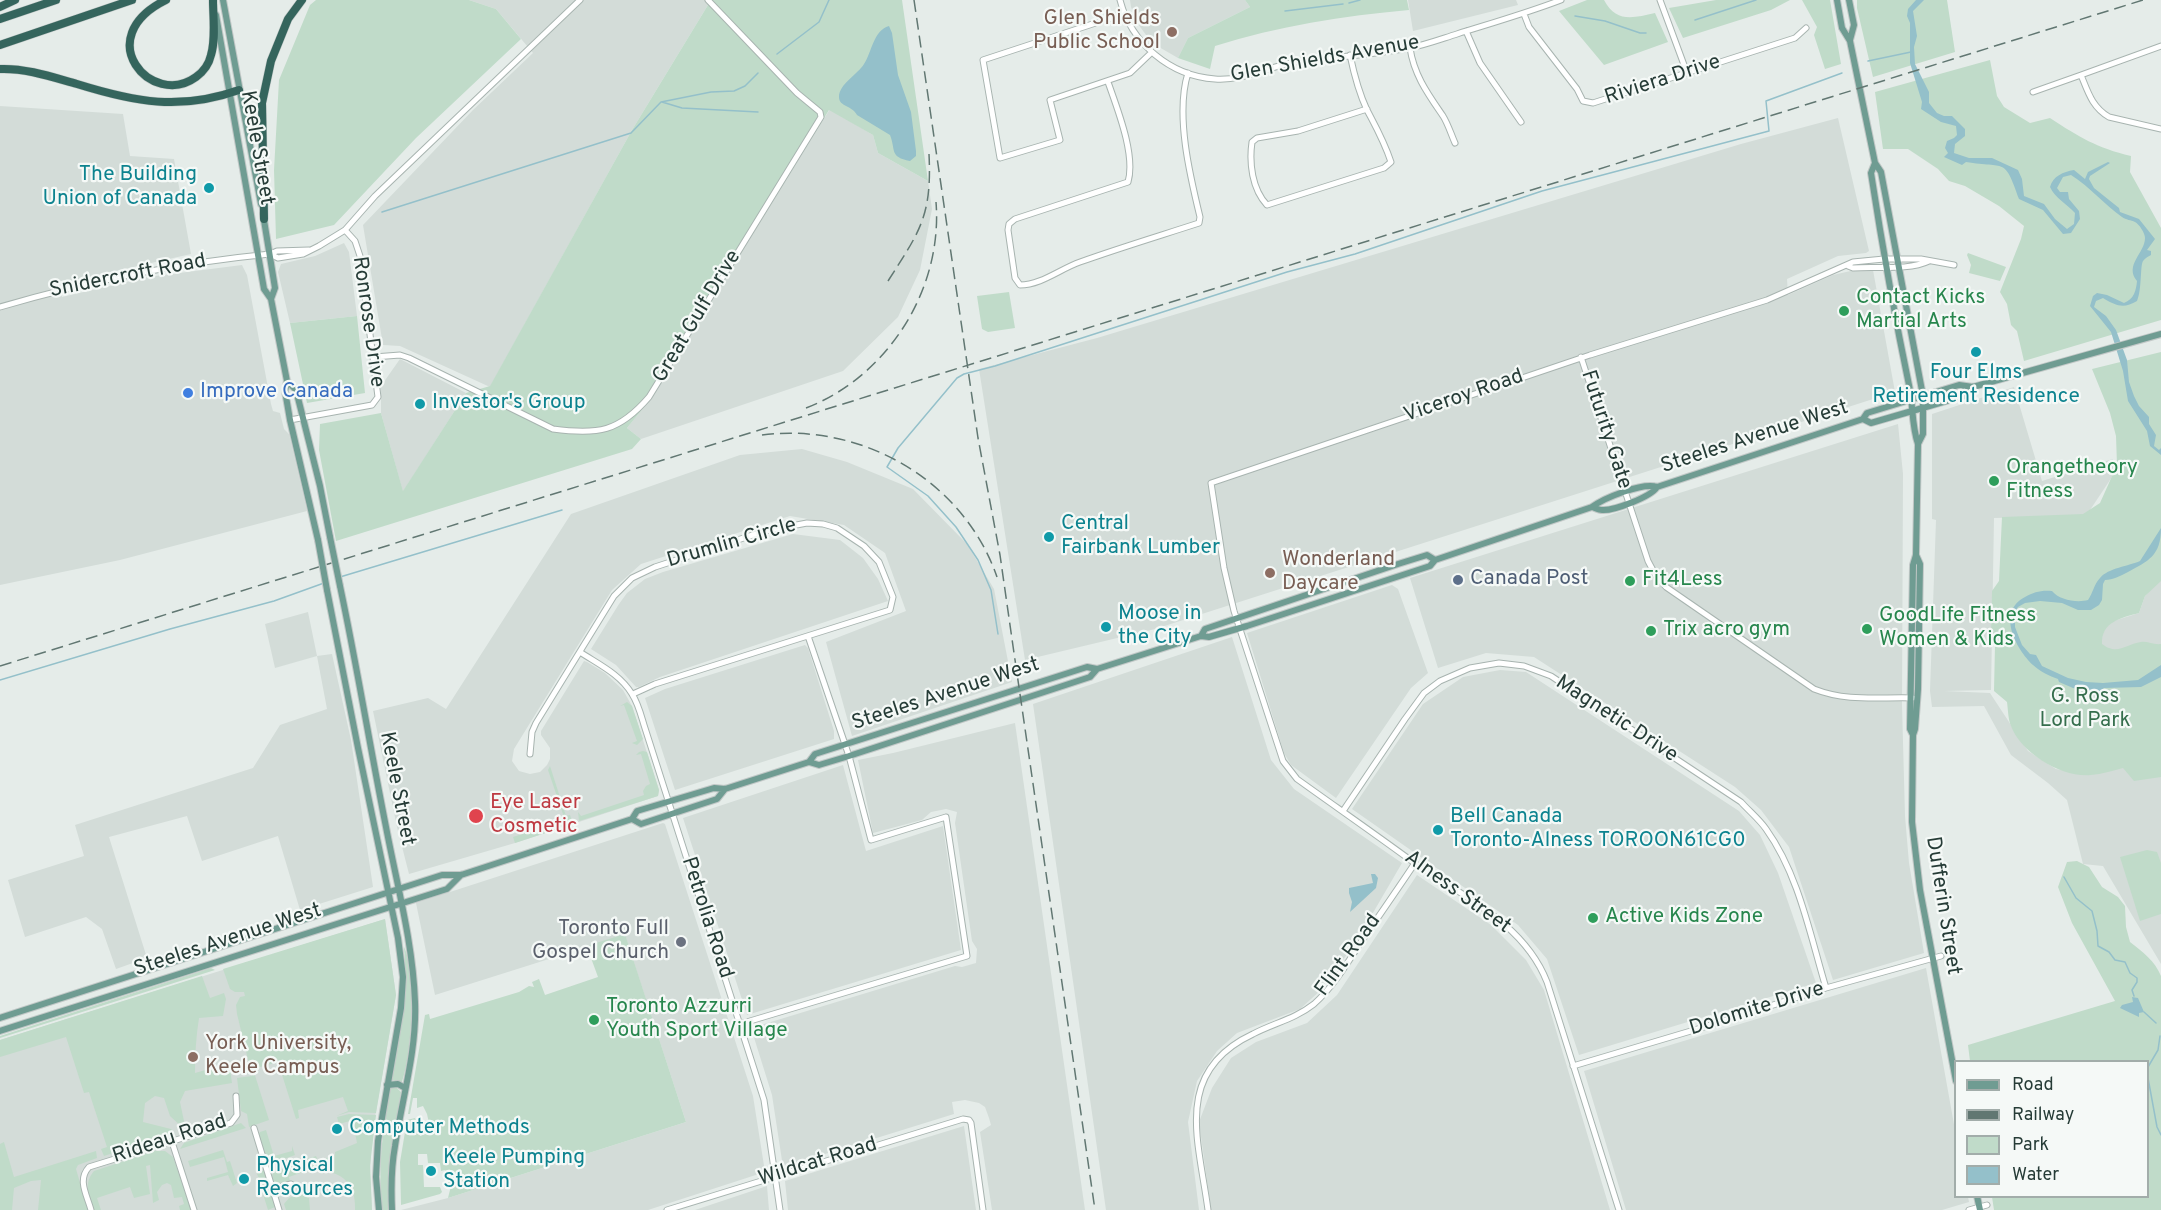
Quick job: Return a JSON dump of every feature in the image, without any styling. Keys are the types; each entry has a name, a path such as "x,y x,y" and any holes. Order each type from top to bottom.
{"highway":[{"path":"0,7 15,0"},
{"path":"0,19 56,0"},
{"path":"0,45 132,0"},
{"path":"166,0 145,12 136,22 129,44 133,61 138,69 158,83 175,86 192,80 200,74 208,62 213,43 213,0"},
{"path":"264,219 262,103 271,62 288,19 302,0"},
{"path":"0,69 42,74 105,93 157,103 201,99 239,90"}],"main road":[{"name":"Keele Street","path":"213,0 264,289 271,299 287,381 285,391 290,420 318,540 352,719 398,938 402,992 378,1141 376,1178 379,1210"},
{"name":"Keele Street","path":"223,0 270,254 275,288 271,299"},
{"name":"Dufferin Street","path":"1837,0 1842,28 1850,41 1875,162 1881,172 1923,396 1923,434 1918,444"},
{"name":"Dufferin Street","path":"1850,0 1854,25 1850,41"},
{"name":"Dufferin Street","path":"1875,162 1871,173 1913,410 1914,434 1918,444 1916,555 1912,565 1916,729 1912,735 1912,822 1920,890 1954,1070"},
{"name":"Steeles Avenue West","path":"1592,507 1603,511 1649,496 1657,487 1863,419 1868,412 1959,385 1973,387 2161,334"},
{"name":"Keele Street","path":"287,381 296,390 313,457 359,676 386,831 402,903 416,1004 412,1052 392,1170 392,1210"},
{"name":"Steeles Avenue West","path":"1863,419 1871,423 1967,395 1973,387"},
{"name":"Steeles Avenue West","path":"809,762 815,754 1087,667 1097,669 1201,636 1209,637 1239,628 1430,566 1435,560 1592,507 1599,501 1649,484 1657,487"},
{"name":"Steeles Avenue West","path":"1201,636 1205,629 1398,564 1426,555 1435,560"},
{"path":"1398,564 1402,575"},
{"name":"Steeles Avenue West","path":"0,1018 399,888 442,875 461,875 632,819 637,811 668,801 714,788 725,789 809,762 819,765 849,756 1090,677 1097,669"},
{"name":"Steeles Avenue West","path":"632,819 641,824 672,814 717,799 725,789"},
{"name":"Steeles Avenue West","path":"0,1031 447,889 461,875"},
{"path":"387,1085 398,1084 405,1088"}],"street":[{"path":"270,254 277,251 309,250 345,230 375,196 580,0"},
{"name":"Great Gulf Drive","path":"374,357 400,355 409,358 553,429 577,433 598,431 622,423 638,410 650,397 821,117 820,112 797,93 708,0"},
{"name":"Glen Shields Avenue","path":"1120,0 1123,14 1151,53 1188,73 1215,79 1239,77 1292,63 1410,48 1524,14 1562,0"},
{"path":"1660,0 1687,73"},
{"path":"1123,14 983,60 1000,158 1060,140 1050,100 1130,73 1151,53"},
{"name":"Riviera Drive","path":"1524,14 1529,27 1577,89 1582,101 1593,103 1796,38 1806,28"},
{"path":"1466,31 1480,63 1521,122"},
{"path":"2034,92 2161,46"},
{"path":"1410,48 1417,75 1444,118 1455,143"},
{"path":"1350,55 1366,109 1383,139 1391,162 1384,168 1267,204 1258,196 1252,169 1252,141 1257,138 1298,131 1366,109"},
{"path":"1108,82 1127,148 1131,174 1128,182 1015,219 1009,224 1015,278 1020,285 1052,276 1077,263 1199,223 1200,217 1191,180 1182,109 1184,85 1188,73"},
{"path":"2081,75 2090,98 2102,113 2109,117 2161,129"},
{"name":"Ronrose Drive","path":"290,420 372,405 378,397 360,256 355,241 345,230"},
{"name":"Snidercroft Road","path":"0,306 52,291 137,272 270,254"},
{"path":"1885,262 1896,259 1921,259 1954,265"},
{"path":"1885,262 1898,267 1929,261"},
{"name":"Viceroy Road","path":"1237,620 1224,568 1211,483 1581,357 1767,300 1853,262 1885,262"},
{"name":"Futurity Gate","path":"1581,357 1648,561 1656,576 1666,587 1814,689 1831,696 1854,699 1914,698"},
{"name":"Drumlin Circle","path":"580,652 614,596 643,572 765,531 807,523 824,524 837,528 864,546 879,562 893,597 890,610 655,684 633,694"},
{"name":"Alness Street","path":"1237,620 1283,761 1297,779 1415,863 1479,905 1522,940 1541,967 1619,1210"},
{"path":"740,1024 968,956 946,817 871,840 849,756 808,636"},
{"path":"530,754 532,732 536,723 580,652 610,671 633,694"},
{"name":"Magnetic Drive","path":"1343,811 1424,693 1440,681 1470,668 1499,663 1524,666 1551,676 1734,798 1765,827 1793,880 1826,988"},
{"name":"Petrolia Road","path":"633,694 764,1100 780,1210"},
{"name":"Flint Road","path":"1208,1210 1197,1141 1196,1103 1203,1081 1215,1062 1234,1044 1295,1017 1314,1003 1333,983 1415,863"},
{"name":"Dolomite Drive","path":"1573,1066 1826,988 1941,956"},
{"name":"Rideau Road","path":"91,1210 83,1182 84,1173 94,1164 231,1124 237,1115 236,1096"},
{"name":"Wildcat Road","path":"667,1210 963,1119 971,1123 983,1210"},
{"name":"Rideau Road","path":"254,1128 279,1210"},
{"path":"172,1142 194,1210"},
{"path":"273,1189 291,1184"},
{"path":"1970,1210 1987,1205"}],"shaded area":[{"path":"469,0 711,0 632,130 490,387 400,346 383,345 363,225 473,110 533,53 496,9"},
{"name":"Glen Shields Public School","path":"1130,0 1245,0 1250,7 1188,38 1178,58 1152,43 1138,24"},
{"path":"1408,0 1516,0 1518,5 1413,31"},
{"path":"0,106 123,114 130,156 174,159 191,254 58,284 62,297 148,277 242,265 247,275 271,404 273,411 280,413 284,429 289,434 307,511 120,560 0,585"},
{"path":"830,109 873,135 878,153 928,181 932,209 920,270 898,317 843,371 641,439 627,428 650,400"},
{"path":"1838,118 1869,251 1838,256 1787,279 1788,295 1833,275 1855,270 1873,270 1895,392 1155,629 1025,660 979,369 1097,338 1741,144"},
{"path":"344,243 349,252 357,316 290,323 278,272 281,264 315,256"},
{"path":"400,359 466,393 403,492 381,413 381,386"},
{"path":"2014,387 2042,481 2113,459 2116,471 2086,516 1994,518 1991,690 1944,691 1990,693 2028,751 2056,769 2089,775 2161,758 2161,964 2103,866 2083,864 2067,800 2011,755 1984,706 1932,707 1930,691 1936,520 1932,519 1932,414"},
{"path":"1898,424 1903,474 1902,705 1905,816 1909,863 1924,953 1833,980 1789,847 1761,810 1735,787 1534,657 1486,653 1438,668 1410,578"},
{"path":"802,449 847,462 913,489 967,544 994,589 1012,682 852,736 826,642 906,611 885,553 844,525 790,516 641,564 612,590 514,749 512,761 519,771 530,774 540,772 547,765 550,759 550,748 541,735 541,731 584,661 605,673 623,690 632,706 659,790 658,796 515,843 409,874 373,711 428,698 446,709 571,514 740,455"},
{"path":"793,534 840,540 863,558 878,579 888,601 660,677 639,687 636,687 616,665 591,649 627,593 645,579"},
{"path":"2161,575 2161,647 2116,654 2105,650 2098,638 2101,625 2139,613 2145,596"},
{"path":"1392,585 1398,589 1428,673 1411,688 1336,798 1291,765 1284,753 1247,633"},
{"path":"308,612 317,656 275,668 265,624"},
{"path":"1232,637 1271,760 1294,789 1402,863 1356,942 1321,990 1300,1009 1237,1033 1217,1051 1197,1081 1188,1122 1199,1210 1106,1210 1033,704"},
{"path":"805,645 808,648 834,731 834,739 675,790 645,698 665,689"},
{"path":"332,654 351,740 373,887 300,910 278,836 202,861 187,816 109,837 147,958 116,969 102,929 86,917 25,937 8,880 84,856 75,825 253,768 280,725 327,709 317,656"},
{"path":"1500,670 1526,672 1739,811 1760,835 1778,873 1816,983 1579,1055 1547,959 1518,925 1352,809 1423,704 1463,677"},
{"path":"1015,723 1085,1210 992,1210 980,1132 991,1125 985,1107 965,1100 952,1102 954,1114 783,1167 772,1095 751,1028 955,966 962,967 976,963 977,949 972,941 955,823 957,812 946,809 931,812 922,820 873,833 858,760"},
{"path":"843,765 866,851 943,826 961,950 747,1015 683,818"},
{"path":"663,823 753,1096 765,1172 648,1210 401,1210 448,1198 686,1122 625,935 435,995 416,903"},
{"path":"1417,875 1491,925 1526,960 1544,990 1610,1210 1211,1210 1199,1122 1212,1088 1231,1058 1256,1042 1307,1023 1337,995"},
{"name":"York University, Keele Campus","path":"385,919 396,995 372,1135 370,1173 372,1210 0,1210 0,1040"},
{"path":"1926,968 1954,1124 1954,1198 1968,1198 1969,1202 1942,1210 1626,1210 1584,1071"},
{"path":"964,1126 976,1210 788,1210 785,1181"},
{"path":"767,1186 769,1210 695,1210"}],"green space":[{"path":"316,0 469,0 496,9 521,39 416,138 334,225 276,239 274,170 279,80 310,5"},
{"path":"711,0 902,0 928,181 878,153 873,135 829,110 650,400 627,428 641,439 632,449 336,541 319,450 320,424 381,413 403,491 466,393 490,386 632,130"},
{"path":"1245,0 1407,0 1409,10 1311,23 1215,46 1210,69 1178,58 1188,38 1250,7"},
{"path":"1587,0 1604,0 1620,16 1632,17 1655,13 1668,42 1604,65 1559,11"},
{"path":"1716,0 1790,0 1771,10 1683,38 1669,8"},
{"path":"1802,0 1830,0 1841,64 1825,69 1814,35 1817,27"},
{"path":"1857,0 1947,0 1955,52 1873,77"},
{"path":"1990,60 1997,96 2004,107 2030,123 2050,118 2089,141 2131,156 2130,172 2161,228 2161,320 2024,361 2017,331 2011,325 2007,304 2000,292 2024,226 1999,206 1965,186 1949,181 1938,169 1908,149 1883,149 1875,92"},
{"path":"1968,253 2006,267 2000,281 1969,273 1971,265"},
{"path":"1009,292 1015,328 988,332 982,329 977,296"},
{"path":"357,316 365,393 307,403 290,323"},
{"name":"G. Ross Lord Park","path":"2161,352 2161,581 2145,596 2139,613 2119,619 2109,626 2105,631 2102,644 2117,649 2141,642 2161,644 2161,777 2134,781 2123,768 2080,775 2056,768 2033,754 2016,736 2011,726 2007,702 1994,691 1995,645 1991,639 1992,591 1999,581 2002,517 2083,514 2100,503 2117,465 2116,436 2110,413 2092,369"},
{"path":"627,702 632,706 643,739 637,745 632,743 637,741 624,705 620,706"},
{"path":"643,751 647,752 659,790 658,796 579,821 578,812 581,816 644,795 643,791 650,784 641,754 636,755"},
{"path":"550,766 566,816 570,815 573,824 515,843 513,837 565,820 548,770"},
{"path":"2147,850 2157,852 2161,863 2161,914 2140,921 2120,857"},
{"path":"2077,861 2089,867 2102,887 2118,897 2125,906 2126,927 2130,942 2152,961 2161,976 2161,1210 1994,1210 1992,1198 2149,1198 2149,1060 1970,1060 1968,1045 2115,1001 2072,923 2058,887 2067,862"},
{"path":"385,919 396,995 376,1113 349,1112 336,1116 348,1111 343,1097 298,1110 299,1118 296,1119 278,1062 253,1069 269,1120 249,1127 247,1114 241,1111 237,1078 252,1076 236,1005 240,997 245,996 244,992 235,992 230,989 223,969"},
{"path":"625,934 686,1122 448,1198 450,1190 445,1170 441,1171 440,1163 428,1163 427,1154 418,1154 418,1165 423,1165 424,1187 440,1187 442,1192 401,1205 400,1162 407,1120 415,1118 420,1136 431,1132 423,1106 417,1108 417,1098 413,1098 410,1114 408,1114 425,1015 429,1014 430,1019 519,992 529,986 534,987 532,982 539,979 545,995 598,977 591,958 583,947"},
{"path":"404,947 411,975 412,1014 402,1082 392,1080 404,997"},
{"path":"211,968 215,970 0,1038 0,1036"},
{"path":"202,976 210,998 224,993 226,999 223,1016 199,1018 195,1073 216,1067 217,1071 230,1069 232,1083 185,1091 180,1102 184,1121 182,1127 170,1116 164,1098 155,1096 145,1103 143,1122 171,1129 175,1138 171,1134 104,1156 101,1149 107,1147 89,1092 84,1093 66,1037 0,1057 0,1040"},
{"path":"396,1087 401,1092 390,1162 390,1210 382,1210 380,1180 383,1137 389,1094 391,1088"},
{"path":"349,1114 376,1115 370,1165 372,1210 355,1210 350,1186 342,1177 329,1172 327,1165 305,1172 301,1161 316,1156 318,1161 357,1143 353,1123 350,1121 339,1124 337,1117"},
{"path":"241,1123 246,1128 180,1149 184,1143"},
{"path":"266,1130 274,1156 292,1151 292,1146 295,1155 273,1163 267,1161 258,1135"},
{"path":"4,1142 14,1177 96,1151 97,1158 78,1165 76,1169 88,1210 38,1210 41,1180 31,1181 14,1188 12,1210 0,1210 0,1144"},
{"path":"223,1150 227,1162 230,1161 237,1183 233,1186 228,1175 207,1181 207,1178 228,1172 224,1157 190,1167 188,1161"},
{"path":"155,1151 165,1151 173,1157 191,1210 180,1210 179,1206 184,1204 182,1197 174,1198 171,1185 167,1183 162,1185 157,1192 159,1200 153,1203 150,1165 146,1166 150,1194 134,1198 130,1187 97,1198 101,1210 94,1210 88,1185 94,1171"},
{"path":"300,1162 303,1172 289,1177 290,1181 279,1185 274,1183 272,1175 275,1170"},
{"path":"264,1170 275,1207 268,1210 262,1191 263,1187 257,1174"},
{"path":"325,1183 327,1188 309,1198 310,1210 286,1210 284,1204 289,1198"}],"water":[{"path":"1916,0 1924,0 1913,11 1917,36 1914,47 1915,64 1929,92 1929,103 1937,113 1952,116 1965,129 1965,136 1955,144 1954,153 1969,158 1992,158 2018,170 2022,179 2024,196 2044,204 2055,219 2067,229 2074,224 2075,213 2055,194 2050,187 2051,183 2059,175 2074,170 2085,179 2088,172 2108,162 2110,163 2090,176 2089,179 2094,188 2119,208 2120,212 2139,219 2155,239 2147,250 2151,251 2151,255 2142,264 2137,301 2120,306 2103,298 2096,301 2094,307 2106,316 2116,330 2127,360 2129,382 2134,396 2149,417 2149,424 2156,435 2154,446 2159,450 2161,448 2161,455 2150,446 2147,431 2128,401 2123,371 2111,332 2090,306 2093,296 2097,293 2124,303 2132,297 2137,281 2133,270 2134,264 2144,243 2143,231 2137,223 2122,217 2071,175 2063,177 2057,188 2060,192 2068,192 2069,199 2079,211 2080,219 2071,233 2063,234 2043,210 2019,199 2010,176 2002,167 1966,162 1962,165 1944,157 1948,153 1945,148 1947,141 1957,135 1956,126 1941,122 1921,109 1922,102 1910,63 1910,23 1907,16 1908,9"},
{"path":"889,26 898,75 911,112 916,156 910,161 896,155 890,135 857,115 841,103 839,97 845,83 864,64 879,32"},
{"path":"2161,528 2159,545 2152,556 2114,579 2105,580 2099,605 2091,610 2078,610 2062,603 2040,601 2025,603 2015,612 2015,627 2022,645 2030,654 2036,655 2042,666 2068,678 2103,683 2138,680 2161,665 2161,677 2141,687 2104,688 2099,692 2088,693 2086,690 2059,682 2058,679 2045,674 2033,665 2020,650 2012,631 2010,621 2016,604 2031,594 2044,591 2052,591 2068,600 2088,600 2096,583 2104,575 2140,561"},
{"path":"1371,874 1375,874 1378,878 1376,888 1350,912 1352,902 1349,888 1373,883"},
{"path":"2132,997 2138,998 2144,1012 2139,1013 2139,1017 2120,1008 2122,1005 2133,1002"}],"waterway":[{"path":"777,54 819,22 829,0"},
{"path":"1349,3 1360,0"},
{"path":"1695,20 1756,0"},
{"path":"1285,11 1343,4"},
{"path":"1575,16 1605,21 1646,33"},
{"path":"1868,61 1911,52"},
{"path":"382,212 631,133 661,102 711,92 734,91 745,86 758,73"},
{"path":"998,634 991,590 978,560 956,527 928,496 887,467 898,448 957,378 1287,272 1355,254 1542,191 1769,131 1766,101 1842,73"},
{"path":"662,102 682,108 758,112"},
{"path":"340,577 562,510"},
{"path":"0,680 170,629 274,601 324,583"},
{"path":"2064,877 2076,898 2092,911 2098,946 2109,952 2115,960 2125,962 2130,973 2137,978 2132,990 2134,996"},
{"path":"2144,1012 2156,1023"},
{"path":"2149,1065 2158,1050 2160,1036"},
{"path":"2149,1083 2157,1127 2161,1135"}],"railway":[{"path":"914,0 978,438 1000,555 1095,1210"},
{"path":"0,666 2143,0"},
{"path":"888,281 922,222 928,193 929,154"},
{"path":"806,408 835,394 861,375 885,352 904,326 919,298 930,267 936,235 936,202"},
{"path":"762,435 799,433 836,438 872,449 905,465 935,486 960,512 982,543 997,577"}],"place":[{"name":"Glen Shields Public School","path":"1172,32"},
{"name":"The Building Union of Canada","path":"209,188"},
{"name":"Contact Kicks Martial Arts","path":"1844,311"},
{"name":"Four Elms Retirement Residence","path":"1976,352"},
{"name":"Improve Canada","path":"188,393"},
{"name":"Investor's Group","path":"420,404"},
{"name":"Orangetheory Fitness","path":"1994,481"},
{"name":"Central Fairbank Lumber","path":"1049,537"},
{"name":"Wonderland Daycare","path":"1270,573"},
{"name":"Canada Post","path":"1458,580"},
{"name":"Fit4Less","path":"1630,581"},
{"name":"Moose in the City","path":"1106,627"},
{"name":"GoodLife Fitness Women & Kids","path":"1867,629"},
{"name":"Trix acro gym","path":"1651,631"},
{"name":"Eye Laser Cosmetic","path":"476,816"},
{"name":"Bell Canada Toronto-Alness TOROON61CG0","path":"1438,830"},
{"name":"Active Kids Zone","path":"1593,918"},
{"name":"Toronto Full Gospel Church","path":"681,942"},
{"name":"Toronto Azzurri Youth Sport Village","path":"594,1020"},
{"name":"York University, Keele Campus","path":"193,1057"},
{"name":"Computer Methods","path":"337,1129"},
{"name":"Keele Pumping Station","path":"431,1171"},
{"name":"Physical Resources","path":"244,1179"}]}
